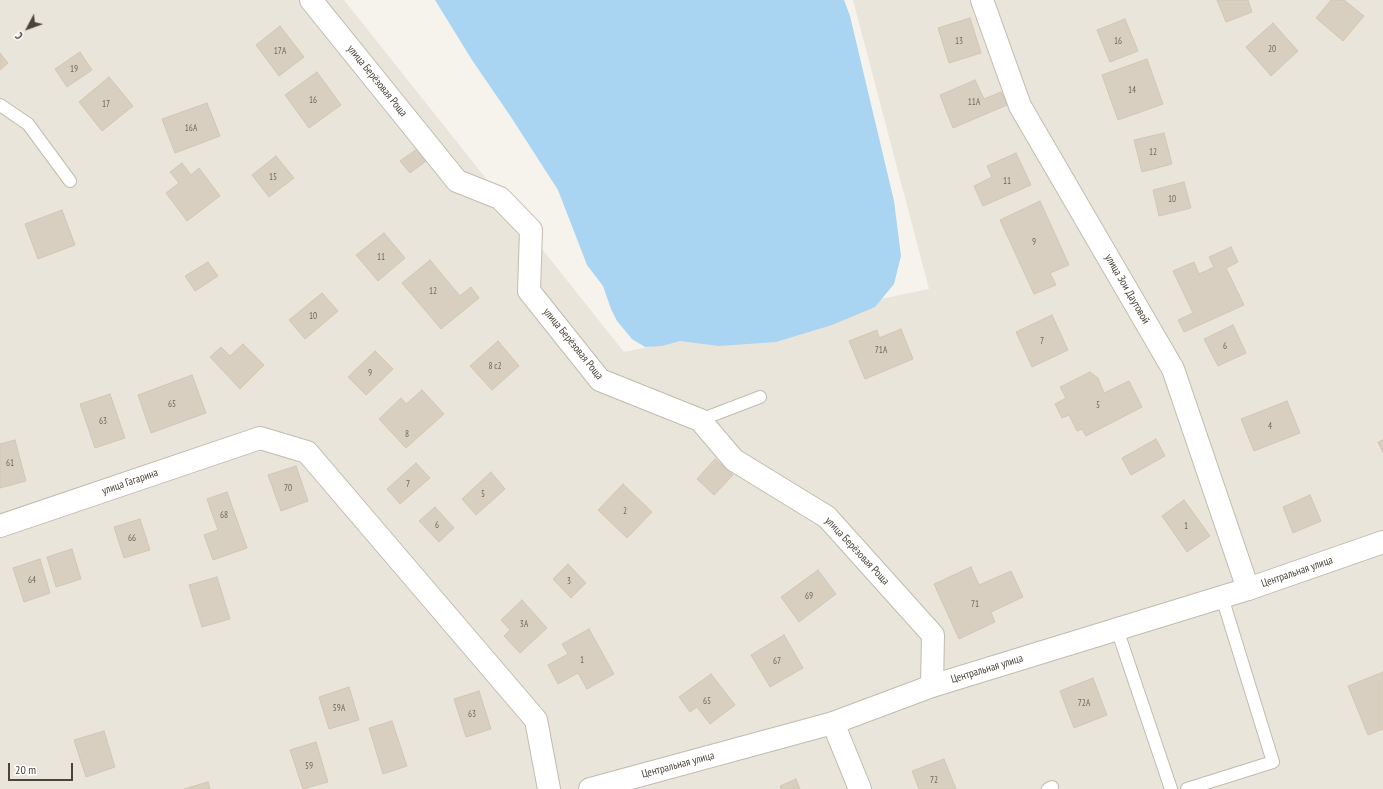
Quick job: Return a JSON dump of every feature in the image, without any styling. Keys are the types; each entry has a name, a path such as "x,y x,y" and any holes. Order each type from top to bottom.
{"street":[{"name":"улица Берёзовая Роща","path":"311,0 457,181 500,198 531,230 529,291 600,380 700,420 734,460 827,517 933,635 932,686"},
{"name":"улица Зои Даутовой","path":"982,0 1020,106 1173,369 1248,589"},
{"name":"улица Гагарина","path":"0,526 260,438 307,452 536,720 549,789"},
{"name":"Центральная улица","path":"590,789 833,723 932,686 1248,589 1383,542"},
{"path":"833,723 860,789"}],"lane":[{"path":"0,105 28,124 70,181"},
{"path":"700,420 760,397"},
{"path":"1187,789 1273,762 1222,597"},
{"path":"1117,629 1171,789"}],"shaded area":[{"path":"0,0 344,0 624,352 929,289 853,0 1383,0 1383,789 0,789"}],"water":[{"path":"435,0 844,0 850,16 894,201 901,256 894,284 875,307 832,325 776,342 719,346 680,341 662,346 645,347 632,339 617,321 603,286 587,265 558,190 472,60"}],"building":[{"path":"1217,0 1248,0 1252,12 1226,22"},
{"path":"1331,0 1344,0 1364,16 1343,41 1316,18"},
{"path":"970,18 981,53 949,63 938,28"},
{"path":"1125,19 1138,51 1110,62 1097,30"},
{"path":"1273,23 1298,51 1271,76 1246,47"},
{"path":"280,26 304,57 279,76 256,45"},
{"path":"80,52 92,70 67,87 55,69"},
{"path":"0,53 8,63 0,70"},
{"path":"1147,59 1163,104 1118,120 1102,75"},
{"path":"317,72 341,105 309,128 285,95"},
{"path":"109,77 133,106 102,131 79,102"},
{"path":"975,80 984,99 1001,92 1007,105 953,128 940,95"},
{"path":"207,103 220,136 175,153 162,119"},
{"path":"1164,133 1172,164 1142,172 1134,140"},
{"path":"424,144 433,156 410,173 400,161"},
{"path":"1016,153 1031,185 983,206 974,186 992,177 987,166"},
{"path":"276,156 294,178 269,197 252,175"},
{"path":"182,163 191,175 199,168 220,196 187,221 166,193 179,183 170,172"},
{"path":"1184,182 1191,208 1159,216 1153,190"},
{"path":"1040,201 1069,265 1050,273 1056,285 1034,294 1000,220"},
{"path":"62,210 75,245 38,259 25,224"},
{"path":"384,233 405,258 378,281 356,255"},
{"path":"1231,247 1238,262 1226,268 1244,305 1184,332 1178,320 1193,313 1173,271 1194,262 1199,274 1214,267 1209,257"},
{"path":"430,260 460,296 471,287 479,298 441,329 402,283"},
{"path":"208,262 218,276 195,291 185,276"},
{"path":"322,293 338,311 305,339 289,320"},
{"path":"1052,315 1068,350 1032,367 1016,332"},
{"path":"1233,325 1246,353 1218,366 1204,339"},
{"path":"901,329 913,359 865,379 849,341 877,330 879,338"},
{"path":"498,341 519,366 492,390 470,366"},
{"path":"243,344 264,365 240,389 210,357 221,347 230,356"},
{"path":"375,351 393,369 366,395 348,377"},
{"path":"1090,372 1098,378 1104,393 1129,381 1142,407 1086,436 1082,429 1077,431 1069,415 1062,418 1055,404 1066,398 1060,387"},
{"path":"192,375 206,413 151,433 138,395"},
{"path":"422,390 444,414 406,448 379,419 401,398 406,404"},
{"path":"110,394 125,438 95,448 80,404"},
{"path":"1287,401 1300,433 1254,451 1241,419"},
{"path":"1156,439 1165,456 1131,475 1122,458"},
{"path":"15,440 26,481 0,488 0,444"},
{"path":"1383,440 1383,453 1378,442"},
{"path":"715,459 733,475 714,495 697,479"},
{"path":"416,463 430,478 400,504 387,489"},
{"path":"296,466 308,501 281,511 268,475"},
{"path":"491,472 505,489 476,515 462,499"},
{"path":"623,484 652,512 627,538 598,510"},
{"path":"227,492 247,548 213,560 204,535 218,530 207,499"},
{"path":"1310,495 1321,521 1293,533 1283,507"},
{"path":"1184,500 1210,536 1187,552 1162,516"},
{"path":"435,507 454,528 439,542 419,521"},
{"path":"140,519 150,550 124,558 114,527"},
{"path":"72,549 81,579 56,587 47,557"},
{"path":"40,559 50,593 24,602 13,568"},
{"path":"568,564 586,583 571,598 553,579"},
{"path":"971,567 979,585 1011,571 1023,597 991,612 995,622 959,639 934,584"},
{"path":"818,570 836,594 799,622 781,597"},
{"path":"217,577 230,619 202,627 189,585"},
{"path":"522,600 547,628 520,653 504,636 510,630 501,620"},
{"path":"589,629 614,674 587,689 578,673 558,684 548,665 568,654 562,644"},
{"path":"784,635 803,668 770,687 751,655"},
{"path":"1383,672 1383,729 1368,735 1348,686"},
{"path":"711,674 735,705 710,724 697,707 690,712 679,697"},
{"path":"1093,678 1107,715 1074,728 1060,691"},
{"path":"349,687 359,720 329,729 319,697"},
{"path":"479,691 491,729 466,737 454,699"},
{"path":"392,721 407,766 383,774 369,728"},
{"path":"104,731 115,767 86,777 74,740"},
{"path":"316,742 328,782 303,789 290,750"},
{"path":"944,759 956,789 919,789 912,771"},
{"path":"796,779 800,789 781,789 780,786"},
{"path":"208,782 210,789 184,789"}]}
